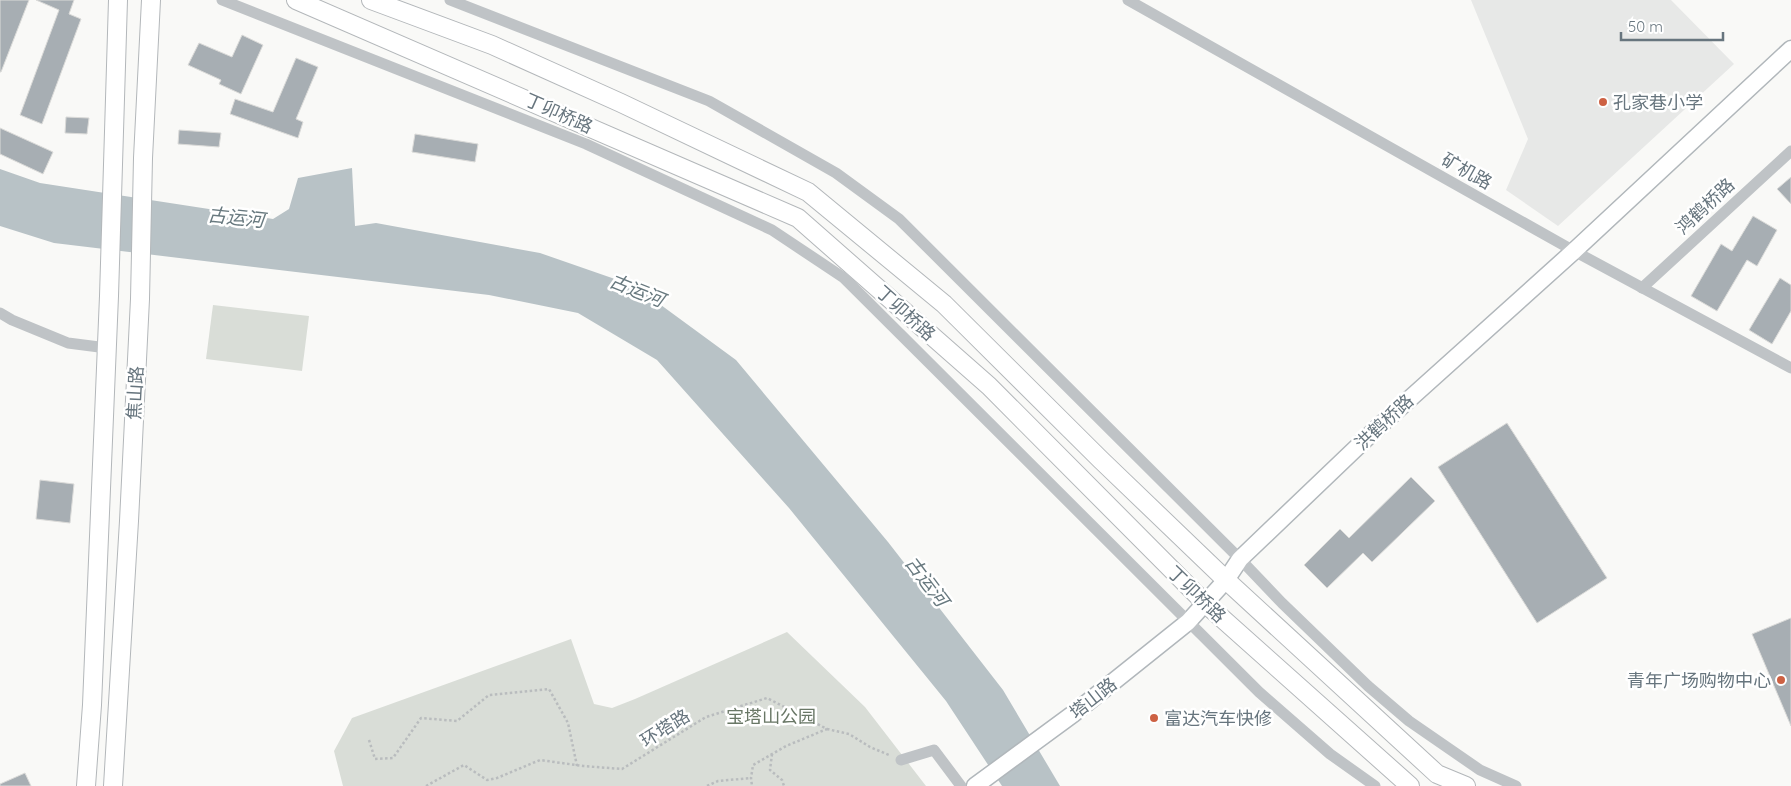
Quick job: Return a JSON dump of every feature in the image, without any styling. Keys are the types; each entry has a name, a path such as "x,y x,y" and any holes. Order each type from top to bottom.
{"main road":[{"name":"焦山路","path":"86,786 92,705 109,296 118,0"},
{"name":"焦山路","path":"113,786 130,521 140,299 143,158 151,0"},
{"name":"丁卯桥路","path":"296,0 798,218 989,386 1206,604 1410,786"},
{"name":"丁卯桥路","path":"371,0 492,45 808,192 944,304 1101,460 1226,580 1437,774 1466,786"}],"street":[{"path":"222,0 586,144 772,230 844,278 1266,698 1330,754 1376,786"},
{"path":"450,0 709,101 836,173 899,219 1282,603 1362,680 1410,721 1480,770 1516,786"},
{"name":"矿机路","path":"1128,0 1574,251 1791,368"},
{"name":"洪鹤桥路","path":"1206,604 1240,559 1374,430 1574,251 1791,49"},
{"name":"鸿鹤桥路","path":"1642,288 1791,151"},
{"path":"0,313 12,320 68,343 106,348"},
{"name":"塔山路","path":"975,786 1073,714 1188,622 1206,604"},
{"path":"901,760 934,750 961,786"}],"path":[{"path":"369,740 375,759 393,758 421,718 457,721 489,695 549,690 568,723 577,766"},
{"name":"环塔路","path":"426,786 464,765 487,780 497,778 540,760 577,766 622,769 706,717 767,698 827,729 849,734 870,747 901,760"},
{"path":"752,786 753,765 786,746 827,729"},
{"path":"772,754 770,770 782,780 784,786"},
{"path":"707,786 718,781 751,778"}],"shaded area":[{"name":"孔家巷小学","path":"1471,0 1671,0 1734,64 1558,226 1506,190 1528,139"}],"green space":[{"path":"213,305 309,316 302,371 206,359"},
{"name":"宝塔山公园","path":"787,632 865,707 926,786 343,786 334,751 352,718 571,639 594,704 612,708"}],"water":[{"name":"古运河","path":"352,168 355,226 376,223 540,253 635,286 736,360 888,542 1003,690 1060,786 1002,786 946,701 789,508 657,360 578,313 489,295 54,243 0,226 0,169 40,183 273,219 289,209 298,178"}],"building":[{"path":"0,0 29,0 1,72 0,72"},
{"path":"36,0 74,0 69,14 81,19 42,124 20,115 59,10"},
{"path":"242,35 263,45 241,94 219,84 221,80 188,65 199,43 232,57"},
{"path":"296,58 318,67 296,119 303,122 298,138 230,114 235,99 273,112"},
{"path":"66,117 89,118 87,134 65,133"},
{"path":"0,128 53,152 43,174 0,154"},
{"path":"179,130 221,133 219,147 178,144"},
{"path":"415,134 478,144 475,162 412,152"},
{"path":"1791,177 1791,204 1777,189"},
{"path":"1753,216 1777,230 1757,266 1747,260 1717,311 1691,296 1721,244 1732,251"},
{"path":"1780,278 1791,285 1791,311 1772,344 1749,330"},
{"path":"1507,423 1607,578 1537,623 1438,467"},
{"path":"1411,477 1435,501 1372,562 1363,553 1327,588 1304,565 1340,529 1349,538"},
{"path":"40,480 74,484 70,523 36,519"},
{"name":"青年广场购物中心","path":"1791,618 1791,726 1752,634"},
{"path":"25,773 31,786 0,786 0,784"}],"place":[{"name":"孔家巷小学","path":"1603,102"},
{"name":"青年广场购物中心","path":"1781,680"},
{"name":"富达汽车快修","path":"1154,718"}]}
